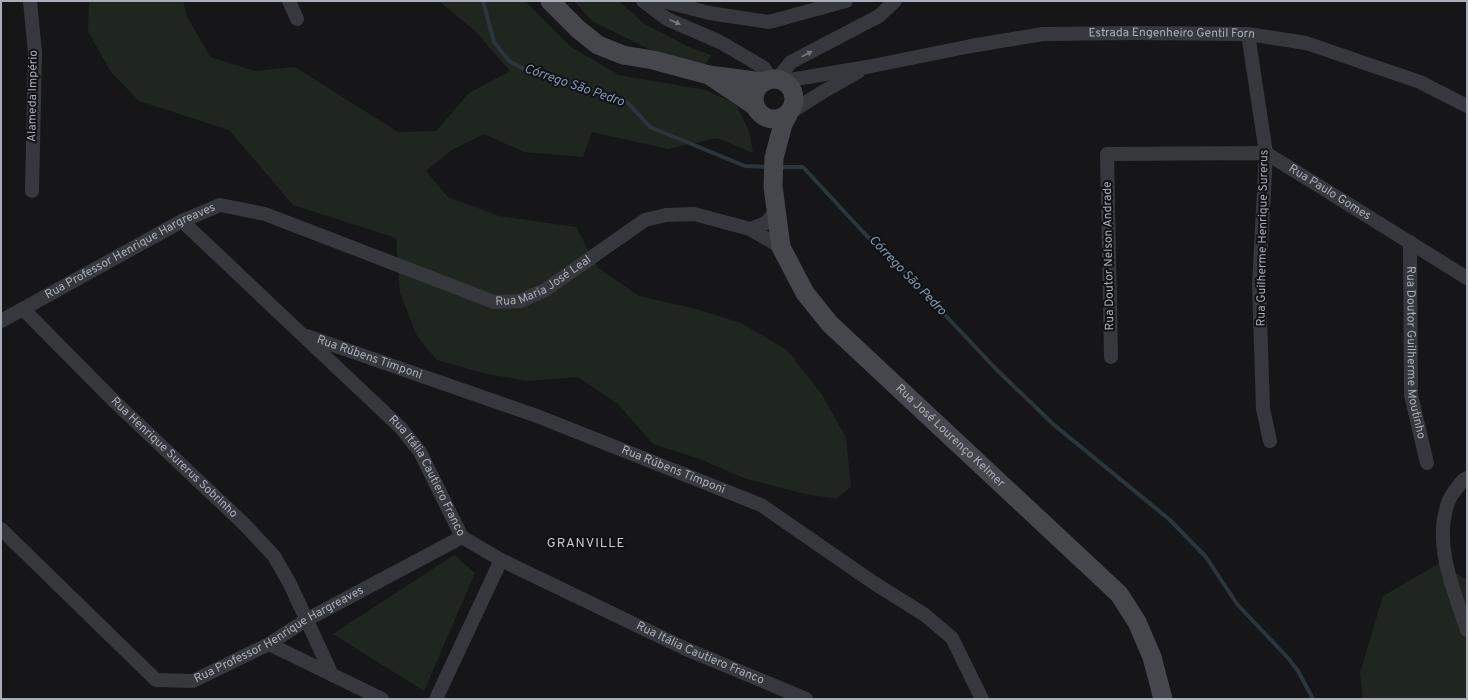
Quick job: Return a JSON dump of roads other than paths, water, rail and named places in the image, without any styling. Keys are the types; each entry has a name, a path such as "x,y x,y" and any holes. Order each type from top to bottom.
{"main road":[{"name":"Estrada Engenheiro Gentil Forn","path":"550,1 578,29 598,45 623,55 653,60 709,75 774,80"},
{"name":"Estrada Engenheiro Gentil Forn","path":"709,75 759,111"},
{"path":"774,80 790,86 795,98 794,105 789,113 776,120 759,111 754,99 755,92 759,86 774,80"},
{"name":"Rua José Lourenço Kelmer","path":"759,111 774,159"},
{"name":"Rua José Lourenço Kelmer","path":"789,113 783,124 774,159 773,186 781,247 806,292 830,324 1119,594 1137,622 1152,657 1163,699"}],"street":[{"name":"Alameda Império","path":"30,1 35,53 32,191"},
{"path":"289,1 297,19"},
{"path":"643,1 667,19 720,42 751,60 764,68 774,80 791,62 879,16 895,1"},
{"path":"663,1 709,13 769,22 846,1"},
{"name":"Estrada Engenheiro Gentil Forn","path":"774,80 867,67 971,46 1043,34 1248,34 1306,42 1420,82 1467,106"},
{"name":"Rua Guilherme Henrique Surerus","path":"1248,34 1266,153 1259,285 1263,409 1270,441"},
{"name":"Estrada Engenheiro Gentil Forn","path":"789,113 867,67"},
{"name":"Rua Doutor Nelson Andrade","path":"1111,357 1107,154 1266,153"},
{"name":"Rua Paulo Gomes","path":"1266,153 1467,278"},
{"name":"Rua Professor Henrique Hargreaves","path":"1,321 182,221 220,205 265,214"},
{"path":"750,228 766,223 776,211"},
{"name":"Rua Maria José Leal","path":"265,214 494,302 520,301 545,290 645,220 666,215 694,214 750,228 781,247"},
{"name":"Rua Itália Cautiero Franco","path":"182,221 401,428 420,452 462,537 501,560 686,649 806,699"},
{"name":"Rua Doutor Guilherme Moutinho","path":"1410,242 1411,395 1427,463"},
{"name":"Rua Henrique Surerus Sobrinho","path":"22,309 116,403 244,524 274,556 290,584 332,675"},
{"name":"Rua Rúbens Timponi","path":"301,334 537,416 760,505 874,583 925,615 952,638 982,699"},
{"path":"1467,478 1463,480 1448,501 1442,522 1444,559 1467,630"},
{"name":"Rua Professor Henrique Hargreaves","path":"1,529 156,680 193,681 269,644 306,620 462,537"},
{"path":"436,699 501,560"},
{"path":"269,644 382,699"}],"waterway":[{"name":"Córrego São Pedro","path":"483,1 494,42 509,61 528,71 627,102 650,127 745,166 769,167"},
{"name":"Córrego São Pedro","path":"779,167 803,167 864,233 913,281 996,369 1053,424 1170,520 1206,557 1237,604 1288,658 1298,671 1313,699"}],"district":[{"name":"GRANVILLE","path":"586,544"}]}
